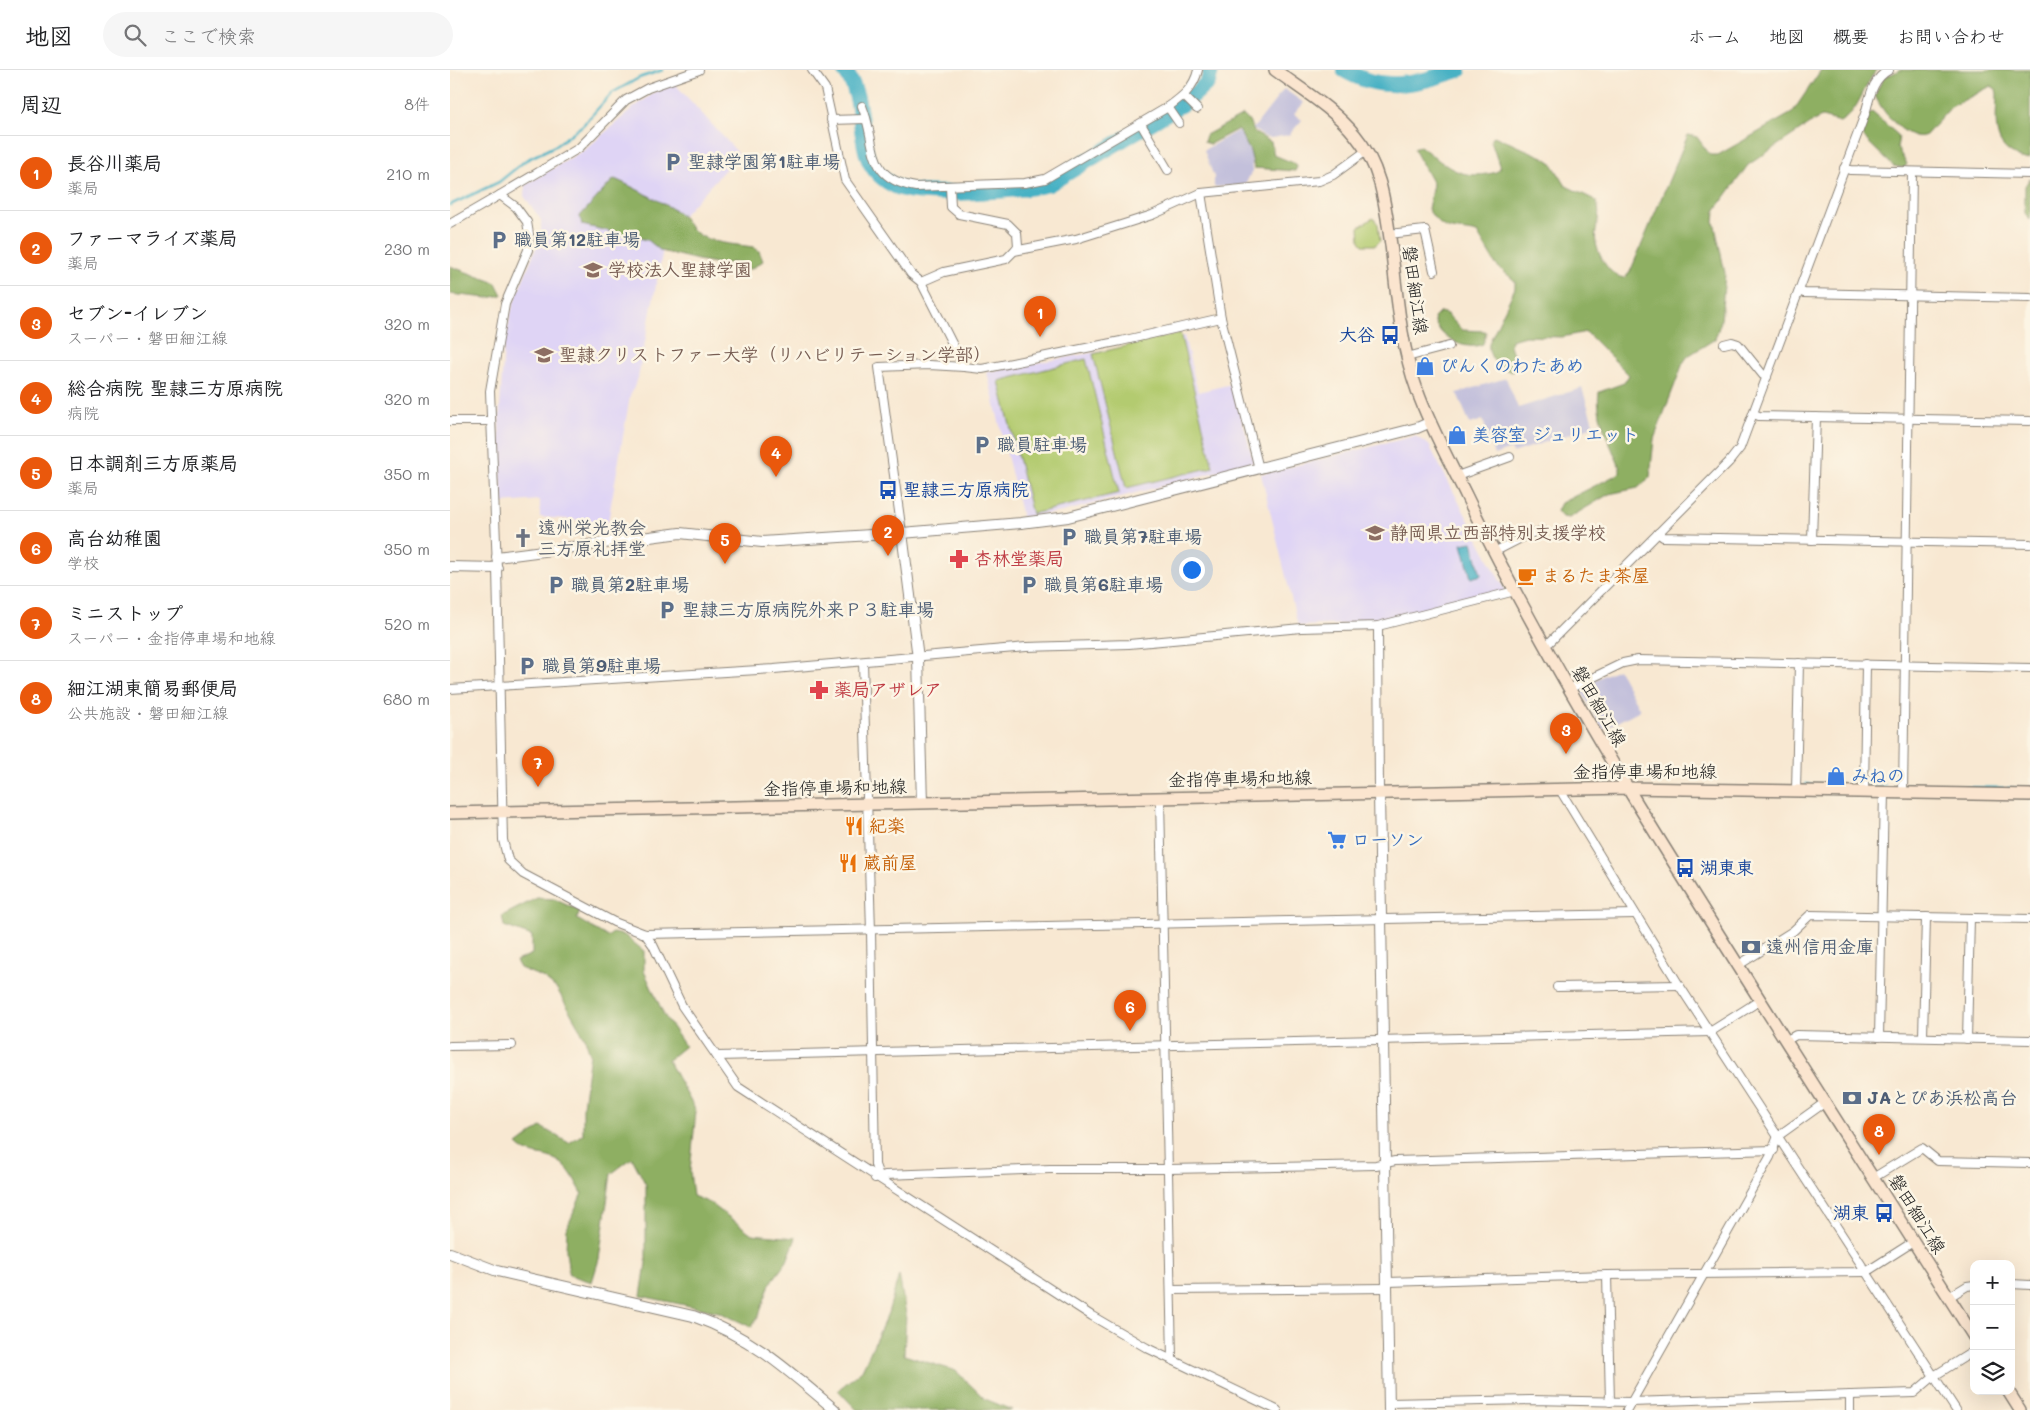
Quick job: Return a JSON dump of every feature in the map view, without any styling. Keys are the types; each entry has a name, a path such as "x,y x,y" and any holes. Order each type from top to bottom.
{"main road":[{"name":"磐田細江線","path":"1275,70 1341,120 1366,151 1382,187 1407,356 1419,396 1514,591 1569,689 1737,966 1970,1331"},
{"name":"金指停車場和地線","path":"450,813 1628,788 2030,795"},
{"path":"2011,1395 2020,1410"}],"street":[{"path":"450,224 579,148 626,100 648,88 699,70"},
{"path":"812,70 826,88 831,120 845,180 911,274 922,282 964,367"},
{"path":"862,106 876,161 886,176 899,184 916,187 950,187 1025,184 1045,179 1168,107 1184,96 1192,85 1198,70"},
{"path":"1544,645 1550,642 1735,456 1754,414 1875,81 1889,70"},
{"path":"1184,96 1197,108"},
{"path":"1168,107 1179,123"},
{"path":"831,120 866,119"},
{"path":"1141,124 1168,170"},
{"path":"1014,251 1076,239 1103,231 1152,215 1201,193 1319,181 1333,175 1366,151"},
{"path":"1844,168 1850,170 2030,174"},
{"path":"1903,793 1912,172"},
{"path":"922,282 944,272 1006,259 1018,246 1017,233 1008,224 959,214 951,207 950,187"},
{"path":"1201,193 1221,318 1259,469"},
{"path":"500,195 516,207 526,222 529,234 528,250 510,288 499,332 490,391 497,557 503,840 508,860 523,874 614,922 644,934 871,931 1635,914"},
{"path":"1389,234 1425,230 1434,271"},
{"path":"1799,291 1804,293 2030,298"},
{"path":"922,804 918,658 879,367 929,365 982,369 1121,341 1221,318"},
{"path":"1724,344 1735,342 1763,375 1767,377"},
{"path":"1407,356 1449,346"},
{"path":"1754,414 2030,421"},
{"path":"1812,540 1816,417"},
{"path":"450,421 491,421"},
{"path":"497,557 680,534 762,542 1022,523 1068,516 1259,469 1417,428 1430,422"},
{"path":"1457,476 1510,457"},
{"path":"1494,552 1530,534 1543,531"},
{"path":"1658,533 1662,537 2030,544"},
{"path":"450,567 497,568"},
{"path":"450,689 918,658 1026,647 1129,644 1301,628 1378,626 1514,591"},
{"path":"1378,626 1389,1407 1531,1400 1631,1402 1914,1393 1934,1376 1970,1354"},
{"path":"1569,689 1633,660 2030,668"},
{"path":"863,662 871,931 875,1165 878,1173 876,1178"},
{"path":"1796,790 1799,663"},
{"path":"1864,792 1866,664"},
{"path":"1560,790 1679,985 1956,1410"},
{"path":"1879,1037 1884,792"},
{"path":"1160,799 1172,1359"},
{"path":"1737,966 1793,932 1810,915 2030,919"},
{"path":"1923,1037 1926,916"},
{"path":"1967,1038 1970,918"},
{"path":"644,934 653,945 682,1006 738,1087 1092,1316 1172,1359 1277,1410"},
{"path":"1556,986 1679,985"},
{"path":"717,1056 1373,1042 1383,1039 1710,1032 1759,1001"},
{"path":"1785,1041 1796,1035 2030,1040"},
{"path":"450,1046 512,1045"},
{"path":"1627,1410 1774,1150 1778,1136 1824,1103"},
{"path":"1873,1178 1922,1148 1938,1161 2030,1163"},
{"path":"876,1178 885,1175 1050,1169 1168,1170 1376,1165 1386,1162 1774,1150"},
{"path":"1171,1290 1388,1285 1607,1275 1703,1276 1866,1272 1913,1242"},
{"path":"450,1253 497,1271 693,1316 720,1326 765,1352 834,1410"},
{"path":"1607,1275 1610,1402"},
{"path":"2015,1284 2030,1285"},
{"path":"1949,1297 1970,1286"},
{"path":"1850,1395 1850,1410"}],"shaded area":[{"name":"学校法人聖隷学園","path":"675,84 739,154 666,234 638,378 630,396 608,522 540,517 540,500 502,503 499,424 504,344 513,305 541,235 541,220 524,196 525,185 586,149 633,108 657,91"},
{"path":"1284,89 1304,103 1294,114 1302,120 1289,135 1271,138 1263,136 1253,129"},
{"path":"1239,130 1251,154 1252,171 1245,185 1214,187 1214,177 1204,150"},
{"path":"1184,336 1198,392 1232,384 1254,462 1062,512 1022,517 987,372"},
{"path":"1506,378 1518,408 1582,388 1594,426 1513,453 1511,449 1494,455 1483,420 1470,424 1457,393"},
{"name":"静岡県立西部特別支援学校","path":"1415,436 1429,445 1506,592 1377,623 1298,626 1261,474"},
{"path":"1618,669 1640,710 1602,730 1579,687"}],"green space":[{"path":"1821,70 1877,70 1857,105 1847,117 1840,122 1822,117 1817,119 1748,165 1715,211 1714,221 1725,273 1721,321 1715,339 1688,356 1683,363 1654,439 1650,477 1638,488 1609,494 1569,518 1562,517 1557,511 1561,503 1620,473 1620,468 1602,421 1598,402 1599,392 1624,383 1629,375 1586,332 1562,337 1525,336 1511,340 1510,345 1517,368 1512,372 1495,362 1490,353 1489,343 1515,288 1515,281 1496,265 1477,233 1449,228 1439,223 1434,217 1428,209 1433,184 1414,149 1420,146 1443,164 1459,172 1476,175 1495,172 1500,168 1491,141 1494,136 1543,157 1551,162 1566,186 1595,200 1599,211 1595,237 1600,254 1610,270 1625,278 1630,272 1688,135 1697,137 1710,155 1718,155 1792,113"},
{"path":"1900,70 2030,70 2030,158 2016,156 2000,142 1996,127 1997,94 1996,89 1991,86 1951,107 1926,135 1911,135 1903,130 1889,117 1875,95 1883,78"},
{"path":"1872,112 1899,136 1897,148 1907,164 1904,168 1893,166 1862,136 1869,114"},
{"path":"1243,115 1255,133 1271,142 1274,155 1296,164 1295,171 1254,168 1250,151 1238,129 1210,144 1204,142 1206,135"},
{"path":"2030,178 2030,220 2025,213 2025,186"},
{"path":"614,179 646,194 679,213 692,229 707,239 753,247 759,251 763,261 751,269 746,269 737,262 721,264 698,260 661,251 648,240 582,225 580,216"},
{"path":"1373,218 1378,224 1380,241 1376,245 1363,245 1360,241 1359,227"},
{"path":"450,266 496,283 502,295 488,298 450,294"},
{"path":"1440,312 1447,314 1462,330 1485,331 1483,344 1468,346 1446,337 1436,325 1434,318"},
{"path":"1180,333 1213,467 1126,488 1093,354"},
{"path":"1086,359 1119,493 1032,514 999,381"},
{"path":"537,898 554,899 580,911 577,919 608,937 612,933 624,935 644,951 644,971 664,1015 685,1046 668,1060 696,1111 690,1171 693,1196 710,1203 752,1234 796,1238 787,1261 770,1284 759,1315 751,1327 719,1312 641,1296 646,1263 646,1185 632,1158 611,1174 599,1259 592,1282 569,1275 566,1250 567,1228 582,1193 566,1167 558,1161 531,1153 517,1145 541,1127 569,1143 583,1134 583,1106 590,1054 585,1038 557,989 544,978 520,968 516,961 532,954 532,936 504,926 502,916"},
{"path":"899,1275 906,1314 904,1355 956,1371 985,1399 1012,1410 857,1410 838,1390 862,1370 888,1313"}],"water":[{"path":"1472,542 1481,575 1471,578 1462,544"}],"waterway":[{"path":"450,205 499,182 526,160 555,146 583,125 612,93 639,78 663,70"},
{"path":"844,70 855,90 865,147 870,163 876,171 883,179 897,187 949,193 995,191 1049,184 1187,101 1208,82 1211,70"},
{"path":"1344,70 1373,82 1387,84 1415,82 1459,70"},
{"path":"1806,784 1828,785"},
{"path":"1867,785 1885,786"},
{"path":"1907,786 2003,788"},
{"path":"2008,788 2030,789"}],"place":[{"name":"聖隷学園第1駐車場","path":"673,162"},
{"name":"職員第12駐車場","path":"499,240"},
{"name":"学校法人聖隷学園","path":"593,270"},
{"name":"大谷","path":"1390,335"},
{"name":"長谷川薬局","path":"1040,337"},
{"name":"聖隷クリストファー大学（リハビリテーション学部）","path":"544,355"},
{"name":"ぴんくのわたあめ","path":"1425,366"},
{"name":"美容室 ジュリエット","path":"1457,435"},
{"name":"職員駐車場","path":"982,445"},
{"name":"総合病院 聖隷三方原病院","path":"776,477"},
{"name":"聖隷三方原病院","path":"888,490"},
{"name":"静岡県立西部特別支援学校","path":"1375,533"},
{"name":"職員第7駐車場","path":"1069,537"},
{"name":"遠州栄光教会 三方原礼拝堂","path":"523,538"},
{"name":"ファーマライズ薬局","path":"888,556"},
{"name":"杏林堂薬局","path":"959,559"},
{"name":"日本調剤三方原薬局","path":"725,564"},
{"name":"まるたま茶屋","path":"1527,576"},
{"name":"職員第2駐車場","path":"556,585"},
{"name":"職員第6駐車場","path":"1029,585"},
{"name":"聖隷三方原病院外来Ｐ３駐車場","path":"667,610"},
{"name":"職員第9駐車場","path":"527,666"},
{"name":"薬局アザレア","path":"819,690"},
{"name":"セブン-イレブン","path":"1566,754"},
{"name":"みねの","path":"1836,776"},
{"name":"ミニストップ","path":"538,787"},
{"name":"紀楽","path":"854,826"},
{"name":"ローソン","path":"1337,840"},
{"name":"蔵前屋","path":"848,863"},
{"name":"湖東東","path":"1685,868"},
{"name":"遠州信用金庫","path":"1751,947"},
{"name":"高台幼稚園","path":"1130,1031"},
{"name":"JAとぴあ浜松高台","path":"1852,1098"},
{"name":"細江湖東簡易郵便局","path":"1879,1155"},
{"name":"湖東","path":"1884,1213"}]}
